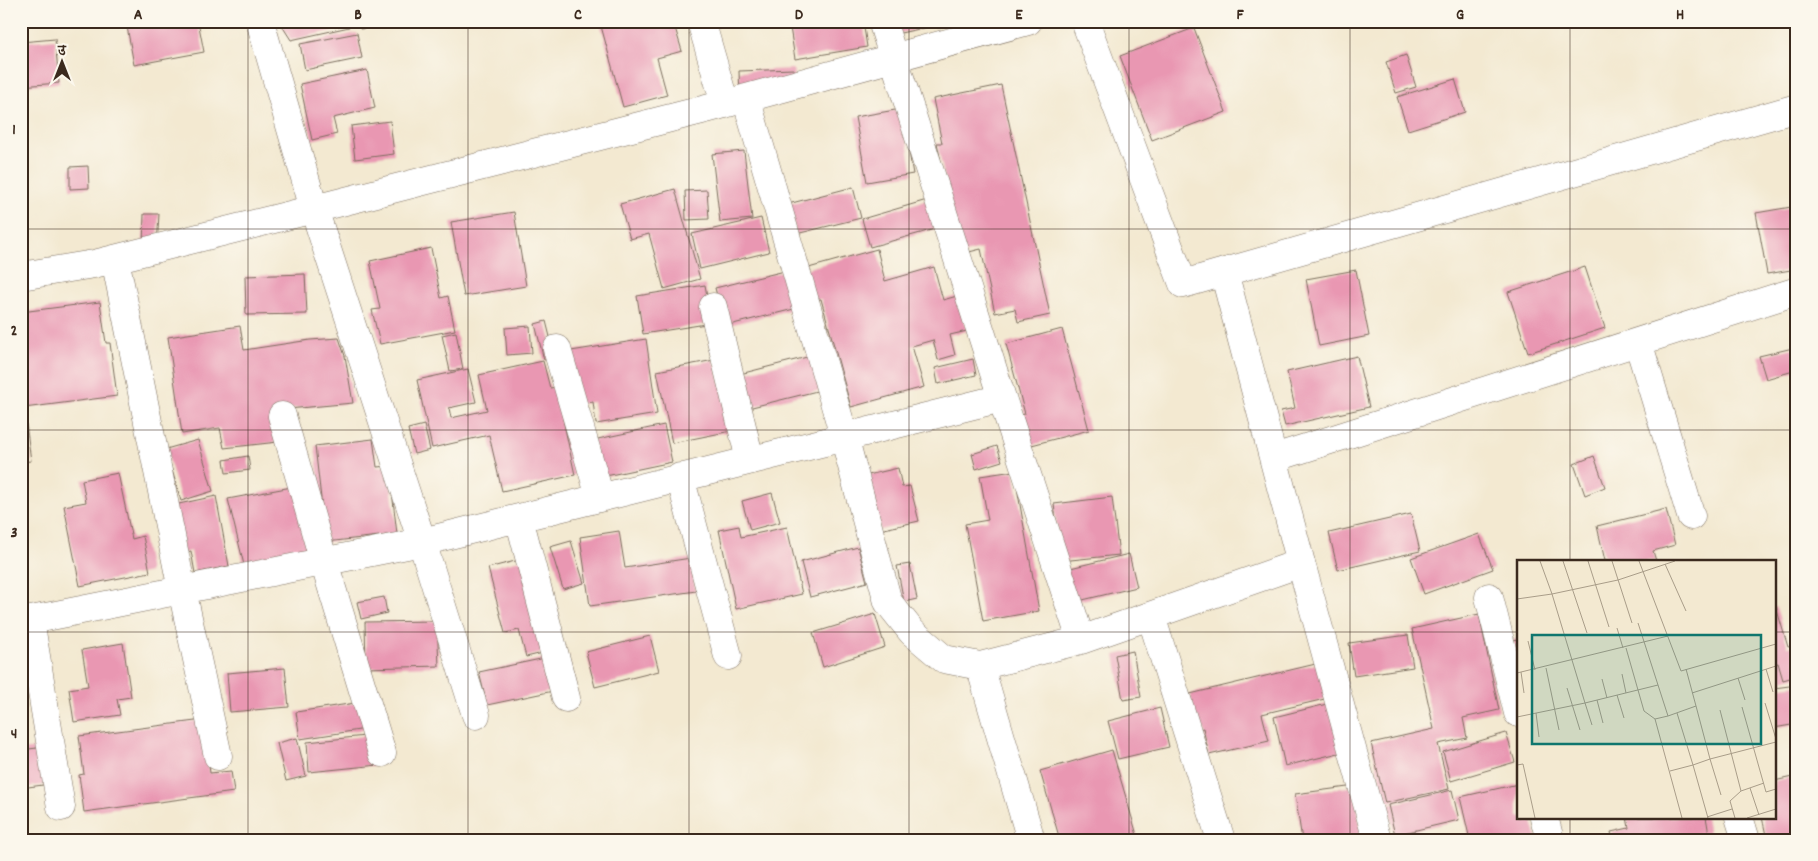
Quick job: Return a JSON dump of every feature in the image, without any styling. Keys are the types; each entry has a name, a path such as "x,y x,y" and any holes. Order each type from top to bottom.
{"street":[{"path":"260,21 314,209 476,715"},
{"path":"701,21 735,101 844,436 888,602 912,632 944,659 980,666 1081,640 1302,563"},
{"path":"882,21 1081,640"},
{"path":"22,275 115,259 314,209 735,101 1028,21"},
{"path":"1085,21 1183,284 1797,108"},
{"path":"115,259 182,590 218,756"},
{"path":"1224,272 1377,840"},
{"path":"1274,458 1797,290"},
{"path":"713,307 750,460"},
{"path":"1638,342 1690,516"},
{"path":"557,349 600,497"},
{"path":"61,807 26,621 422,542 1002,398"},
{"path":"282,416 382,753"},
{"path":"680,477 728,656"},
{"path":"519,518 566,698"},
{"path":"1489,597 1517,709"},
{"path":"1151,616 1221,840"},
{"path":"980,666 1032,840"},
{"path":"1544,818 1550,840"},
{"path":"1739,818 1746,840"}],"building":[{"path":"126,21 198,21 204,52 134,65"},
{"path":"279,21 347,21 349,27 291,40"},
{"path":"359,21 411,21 411,22 360,29"},
{"path":"617,21 673,21 682,51 657,58 667,95 623,107 601,26"},
{"path":"789,21 863,21 867,47 795,59"},
{"path":"894,21 950,21 951,22 896,34"},
{"path":"1194,28 1226,112 1152,140 1120,56"},
{"path":"357,33 362,58 305,70 300,44"},
{"path":"55,39 59,83 21,86 21,42"},
{"path":"1406,55 1416,87 1396,93 1386,62"},
{"path":"794,69 794,87 740,97 739,71"},
{"path":"367,70 375,108 333,118 337,134 312,140 300,84"},
{"path":"1455,79 1465,112 1408,130 1397,97"},
{"path":"1001,85 1050,315 1018,322 1015,309 995,313 981,249 961,254 937,143 942,143 933,99"},
{"path":"901,109 913,174 867,182 855,117"},
{"path":"390,121 394,154 355,159 351,126"},
{"path":"744,151 752,219 720,222 712,154"},
{"path":"88,166 89,188 70,189 70,167"},
{"path":"853,187 861,218 796,234 788,204"},
{"path":"675,189 700,279 664,289 649,234 630,239 620,204"},
{"path":"707,190 709,219 686,220 685,191"},
{"path":"927,200 935,229 870,247 862,219"},
{"path":"1797,206 1797,269 1767,274 1756,213"},
{"path":"514,212 526,286 464,296 451,222"},
{"path":"144,214 159,214 157,246 143,245"},
{"path":"761,218 769,252 700,269 692,234"},
{"path":"431,248 441,298 448,296 455,330 380,344 372,310 380,309 370,261"},
{"path":"877,249 885,281 934,267 943,300 957,296 967,331 950,335 955,355 938,360 933,340 912,346 924,387 851,407 821,299 814,300 805,269"},
{"path":"1585,267 1605,328 1528,353 1508,292"},
{"path":"789,270 798,308 725,326 715,288"},
{"path":"1356,270 1369,336 1319,346 1306,279"},
{"path":"305,274 307,314 246,315 245,276"},
{"path":"705,285 712,323 643,334 637,296"},
{"path":"100,302 106,343 110,343 117,396 24,408 31,461 21,462 21,312"},
{"path":"546,321 555,357 544,360 535,324"},
{"path":"240,326 244,350 310,340 339,338 345,356 353,403 277,410 278,442 224,448 220,428 182,434 168,337"},
{"path":"530,326 532,353 507,355 505,328"},
{"path":"1062,329 1089,430 1024,447 1016,416 1025,414 1006,344"},
{"path":"456,332 463,369 450,371 442,335"},
{"path":"646,339 657,414 596,424 593,402 579,404 571,351"},
{"path":"1793,348 1797,370 1766,379 1759,356"},
{"path":"811,356 821,390 744,409 736,375"},
{"path":"1357,356 1369,407 1285,426 1281,411 1295,408 1287,372"},
{"path":"973,359 976,375 938,384 935,368"},
{"path":"714,360 736,430 672,443 657,371"},
{"path":"543,361 550,388 556,387 575,475 502,491 489,435 432,448 417,380 468,369 476,402 449,408 451,418 487,410 479,375"},
{"path":"424,425 430,450 414,454 408,429"},
{"path":"664,425 672,462 601,477 593,440"},
{"path":"373,439 377,467 389,466 397,534 326,542 315,446"},
{"path":"198,440 213,491 181,501 166,449"},
{"path":"997,446 1002,461 976,469 972,454"},
{"path":"248,456 250,470 226,473 224,460"},
{"path":"1594,456 1605,487 1585,495 1574,464"},
{"path":"898,468 902,487 910,486 919,521 880,530 868,475"},
{"path":"1014,471 1039,611 983,621 965,524 988,520 980,476"},
{"path":"118,473 132,539 143,536 150,572 80,586 64,506 86,502 82,480"},
{"path":"297,486 310,552 244,565 228,499"},
{"path":"772,493 780,522 750,530 742,501"},
{"path":"216,496 229,566 195,573 191,551 183,553 174,505"},
{"path":"1112,497 1119,555 1061,561 1054,504"},
{"path":"1666,509 1675,545 1653,551 1656,560 1605,560 1597,526"},
{"path":"1411,514 1420,551 1338,570 1329,533"},
{"path":"739,526 741,537 787,527 802,594 736,609 719,530"},
{"path":"619,531 625,568 691,558 696,591 590,606 580,537"},
{"path":"1479,534 1493,569 1424,594 1411,558"},
{"path":"571,541 584,583 563,589 550,547"},
{"path":"858,547 867,582 810,597 801,562"},
{"path":"1129,554 1137,587 1070,603 1062,570"},
{"path":"523,559 547,652 526,657 519,630 505,633 488,568"},
{"path":"910,564 917,599 904,602 897,566"},
{"path":"384,597 387,613 361,619 357,602"},
{"path":"1776,607 1788,647 1797,645 1797,676 1783,680 1778,663 1776,664"},
{"path":"875,614 885,647 823,667 813,633"},
{"path":"1479,614 1499,710 1463,718 1467,738 1438,744 1449,789 1385,803 1371,743 1434,729 1412,629"},
{"path":"437,621 439,666 366,668 365,622"},
{"path":"1408,635 1413,667 1354,676 1349,643"},
{"path":"650,636 659,671 595,687 586,652"},
{"path":"1517,639 1517,655 1513,640"},
{"path":"123,643 131,697 117,699 120,715 74,722 69,689 88,686 82,650"},
{"path":"1133,651 1141,697 1123,700 1115,655"},
{"path":"550,657 558,690 487,705 479,672"},
{"path":"1324,662 1333,697 1262,714 1269,741 1209,755 1203,728 1198,729 1190,694"},
{"path":"285,668 289,707 230,712 227,673"},
{"path":"1797,685 1797,724 1776,728 1776,688"},
{"path":"362,702 366,729 300,739 296,712"},
{"path":"1335,702 1347,751 1285,766 1274,717"},
{"path":"1160,708 1169,747 1118,759 1108,721"},
{"path":"203,720 210,773 231,771 234,792 84,812 79,775 84,774 79,736"},
{"path":"1506,733 1515,762 1451,781 1443,752"},
{"path":"375,735 378,765 309,772 307,742"},
{"path":"297,738 306,776 286,781 277,743"},
{"path":"45,747 50,784 21,788 21,750"},
{"path":"1112,750 1137,835 1120,840 1060,840 1040,771"},
{"path":"1797,776 1797,840 1767,840 1762,818 1776,818 1776,781"},
{"path":"1517,784 1517,818 1531,818 1537,840 1470,840 1460,797"},
{"path":"1355,786 1362,840 1302,840 1295,794"},
{"path":"1452,790 1459,820 1395,835 1388,805"},
{"path":"1627,818 1706,818 1710,840 1613,840 1611,832 1629,828"}]}
